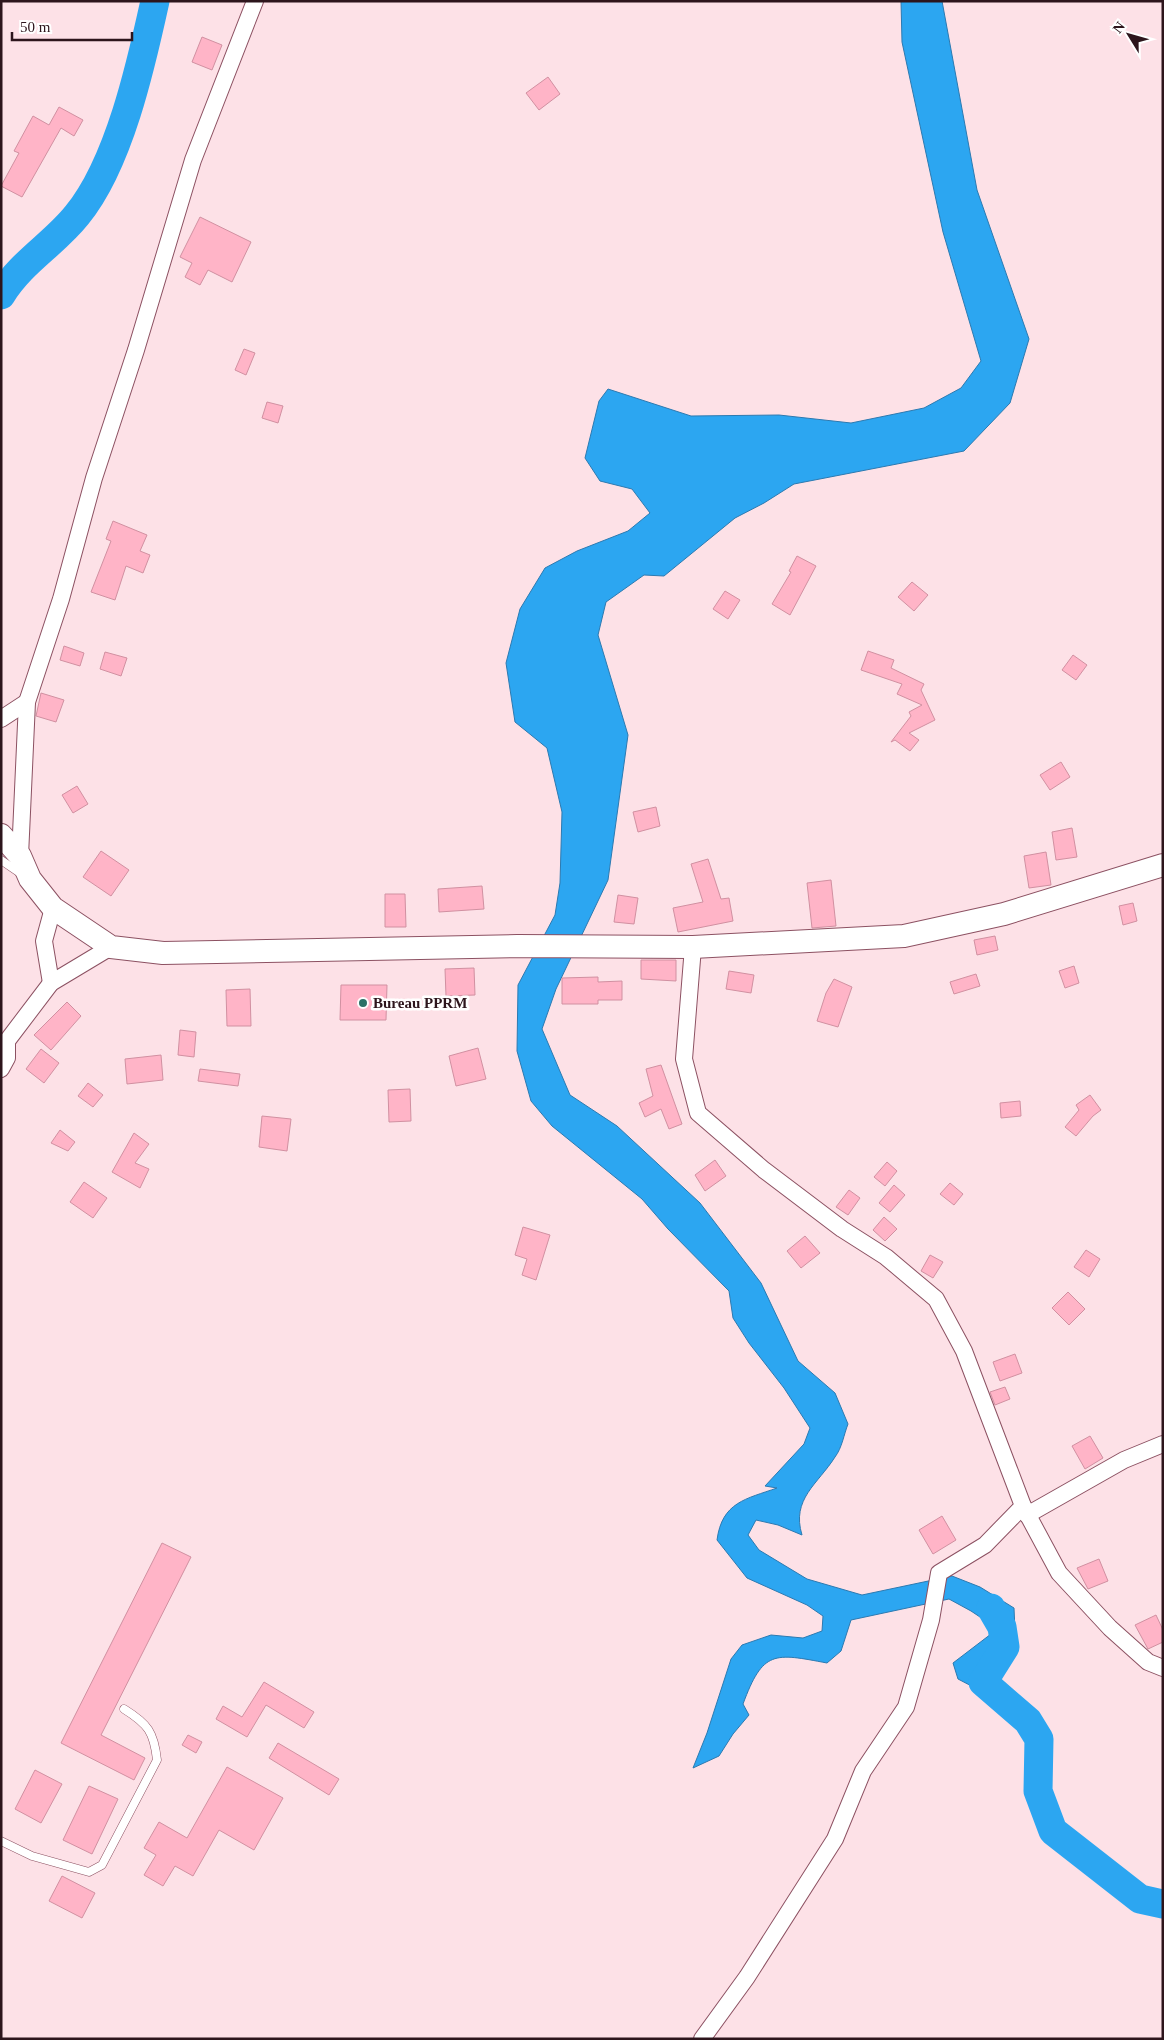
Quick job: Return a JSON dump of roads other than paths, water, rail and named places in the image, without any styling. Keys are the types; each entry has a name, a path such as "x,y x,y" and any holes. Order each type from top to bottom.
{"main road":[{"path":"1,835 11,858 53,908 111,947 163,953 517,946 693,947 904,936 1004,914 1163,865"}],"street":[{"path":"11,858 26,702 62,599 94,478 136,350 193,160 255,1"},
{"path":"1,719 26,702"},
{"path":"51,983 44,941 53,908"},
{"path":"1,1069 7,1058 4,1042 51,983 111,947"},
{"path":"693,947 684,1059 698,1113 764,1170 842,1229 886,1257 936,1299 964,1351 1025,1510 1059,1573 1110,1628 1148,1662 1163,1668"},
{"path":"702,2039 747,1977 835,1839 863,1771 906,1707 931,1620 939,1573 985,1545 1025,1510 1124,1460 1163,1444"}],"lane":[{"path":"1,1841 32,1856 89,1872 102,1865 157,1760 155,1740 144,1721 124,1709"}],"water":[{"path":"901,1 942,1 977,190 1029,339 1010,403 964,451 794,484 735,518 664,576 644,575 606,602 598,635 628,735 608,880 556,989 542,1029 570,1095 617,1126 700,1203 761,1283 798,1361 835,1393 848,1424 837,1453 803,1502 800,1511 802,1535 778,1525 756,1520 748,1535 759,1550 807,1579 862,1595 952,1576 980,1587 1014,1608 1015,1631 989,1660 996,1678 1005,1685 983,1692 958,1679 953,1663 991,1634 986,1621 949,1599 851,1620 841,1651 827,1663 782,1657 764,1665 750,1686 743,1704 749,1715 733,1734 719,1756 693,1768 707,1733 731,1659 742,1645 771,1635 803,1638 822,1631 823,1616 807,1605 747,1578 717,1540 724,1517 730,1510 746,1499 777,1488 765,1486 804,1444 810,1428 784,1388 749,1343 733,1318 729,1291 668,1229 642,1199 552,1126 531,1101 517,1051 518,985 555,915 560,883 562,812 547,748 515,722 506,663 520,609 545,568 577,551 628,531 650,513 632,489 600,481 585,458 599,401 608,389 691,416 779,415 851,423 924,408 961,388 981,361 943,232 902,42"}],"waterway":[{"path":"1,295 18,273 68,225 92,194 105,169 126,113 143,54 155,1"},
{"path":"991,1608 1002,1627 1005,1647 983,1682 1028,1721 1039,1739 1038,1791 1053,1831 1140,1899 1163,1904"}],"place":[{"name":"Bureau PPRM","path":"363,1003"}]}
